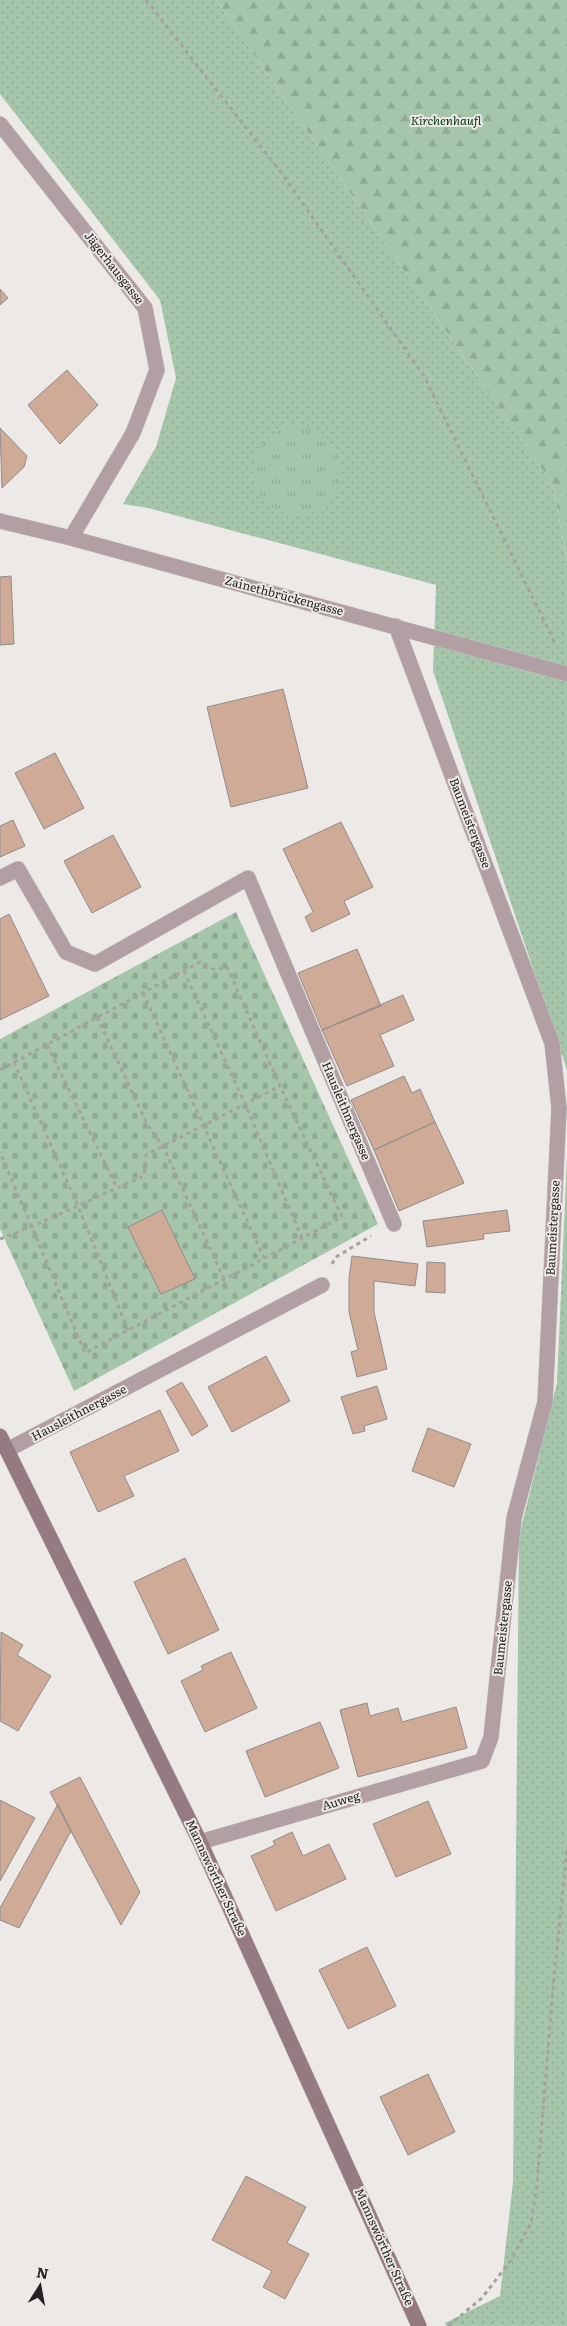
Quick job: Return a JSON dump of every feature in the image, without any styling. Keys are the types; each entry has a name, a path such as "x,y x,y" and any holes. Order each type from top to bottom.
{"main road":[{"name":"Mannswörther Straße","path":"0,1436 200,1842 419,2326"}],"street":[{"name":"Jägerhausgasse","path":"0,124 145,308 157,370 133,433 71,538"},
{"name":"Zainethbrückengasse","path":"0,521 71,538 567,674"},
{"name":"Baumeistergasse","path":"396,626 552,1042 559,1108 545,1402 514,1518 492,1737 482,1761"},
{"name":"Hausleithnergasse","path":"0,878 18,869 66,952 95,964 248,878 394,1224"},
{"name":"Hausleithnergasse","path":"7,1450 322,1285"},
{"name":"Auweg","path":"200,1842 482,1761"}],"path":[{"path":"146,0 280,171 424,376 559,651"},
{"path":"0,1070 200,962 214,970 228,967 280,1086 342,1217 85,1353 33,1226 0,1152"},
{"path":"184,971 245,1104 302,1238"},
{"path":"143,993 264,1258"},
{"path":"97,1017 148,1126 163,1146 224,1279"},
{"path":"47,1045 117,1188"},
{"path":"14,1062 78,1206 128,1330"},
{"path":"0,1239 144,1176 146,1155 280,1086"},
{"path":"322,1285 336,1257 394,1224"},
{"path":"448,2326 482,2298 511,2260 531,2223 537,2184 567,1848"}],"green space":[{"path":"0,0 216,0 553,485 567,561 567,1070 433,671 436,585 148,508 123,504 156,447 176,378 160,300 0,94"},
{"name":"Kirchenhaufl","path":"216,0 567,0 567,561 553,485"},
{"path":"288,427 306,427 322,434 334,446 341,462 341,480 334,496 322,508 306,515 288,515 272,508 260,496 253,480 253,462 260,446 272,434"},
{"path":"236,912 378,1224 74,1391 0,1229 0,1039"},
{"path":"567,1156 567,2326 446,2326 445,2323 500,2296 513,2182 519,1536 557,1383"}],"building":[{"path":"0,289 8,298 0,305"},
{"path":"67,370 98,405 60,444 28,405"},
{"path":"0,428 27,456 24,467 2,488"},
{"path":"11,576 14,644 0,645 0,577"},
{"path":"283,689 308,788 231,807 207,707"},
{"path":"55,753 84,808 44,829 15,773"},
{"path":"13,820 25,846 0,857 0,826"},
{"path":"341,822 373,887 344,901 350,914 312,932 305,917 313,912 283,849"},
{"path":"113,835 141,887 92,913 64,861"},
{"path":"9,914 49,996 0,1020 0,919"},
{"path":"357,949 381,1006 322,1030 298,973"},
{"path":"403,995 414,1020 380,1035 394,1066 347,1086 322,1030"},
{"path":"404,1076 412,1093 420,1089 435,1122 374,1150 351,1100"},
{"path":"435,1122 464,1183 399,1211 374,1150"},
{"path":"162,1210 195,1279 161,1294 128,1227"},
{"path":"507,1210 510,1231 483,1234 484,1239 427,1247 423,1221"},
{"path":"352,1256 418,1264 415,1286 374,1281 374,1312 387,1369 357,1377 351,1352 358,1350 349,1312 349,1278"},
{"path":"427,1262 445,1263 445,1293 426,1292"},
{"path":"266,1356 290,1401 232,1432 208,1387"},
{"path":"182,1382 208,1426 192,1436 166,1391"},
{"path":"377,1386 387,1419 364,1426 365,1431 353,1434 341,1397"},
{"path":"160,1410 179,1451 124,1476 134,1496 98,1512 70,1452"},
{"path":"428,1428 471,1444 454,1487 412,1471"},
{"path":"185,1558 219,1630 168,1654 134,1582"},
{"path":"1,1632 23,1645 17,1655 51,1676 18,1731 0,1721"},
{"path":"231,1652 257,1708 205,1732 181,1681 203,1670 201,1666"},
{"path":"367,1703 370,1716 398,1708 402,1722 456,1707 467,1748 358,1777 340,1710"},
{"path":"320,1722 339,1768 265,1797 246,1751"},
{"path":"80,1777 140,1892 121,1925 50,1792"},
{"path":"0,1800 35,1818 0,1881"},
{"path":"428,1801 451,1854 396,1877 373,1824"},
{"path":"58,1804 71,1831 19,1928 0,1920 0,1908"},
{"path":"292,1832 303,1856 329,1844 346,1879 276,1911 251,1856 275,1845 273,1841"},
{"path":"367,1947 396,2006 348,2029 319,1970"},
{"path":"428,2074 455,2132 408,2155 380,2097"},
{"path":"246,2176 306,2207 287,2243 309,2254 285,2299 263,2287 272,2271 212,2240"}]}
